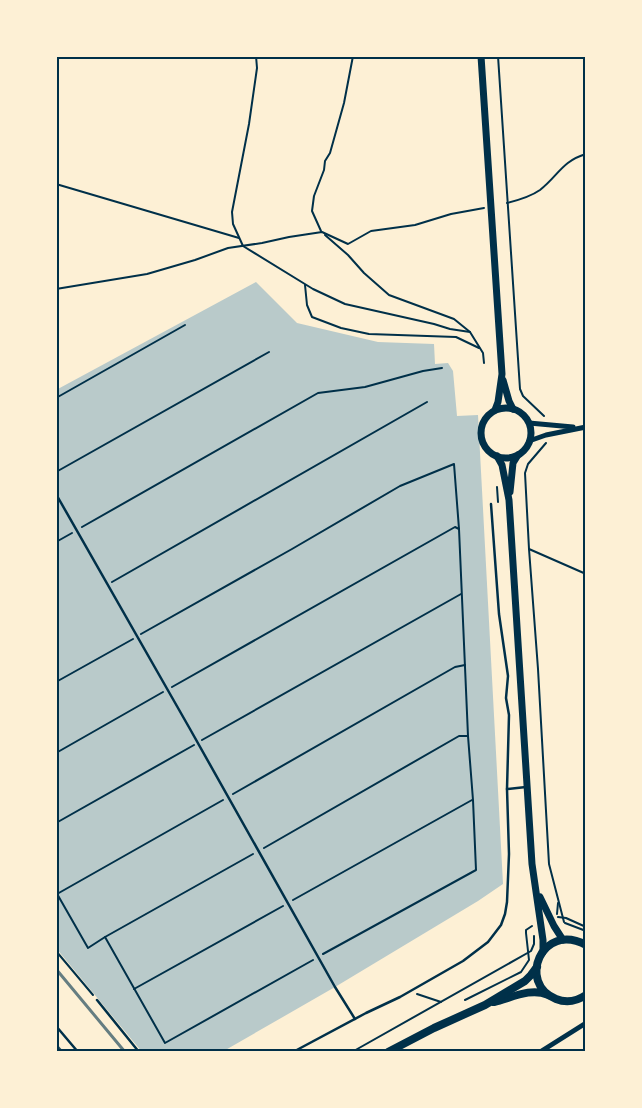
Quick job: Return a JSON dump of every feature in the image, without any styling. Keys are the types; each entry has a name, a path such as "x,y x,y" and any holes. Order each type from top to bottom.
{"main road":[{"path":"388,1052 434,1028 485,1005 524,981 531,975 543,952 552,944 563,940 575,941 586,945"},
{"path":"536,967 538,980 548,995"},
{"path":"485,1005 531,992 541,992 565,1001 576,1000 586,995"}],"street":[{"path":"481,56 502,374 513,409"},
{"path":"495,410 502,374"},
{"path":"518,455 506,458 497,456 489,452 482,442 481,431 484,420 495,410 503,408 513,409 521,413 529,423 531,435 526,446 513,463 510,500 532,864 537,890 543,952"},
{"path":"529,423 579,428"},
{"path":"529,441 546,435 586,427"},
{"path":"497,456 502,465 510,500"},
{"path":"537,890 554,926 563,940"},
{"path":"540,1052 586,1024"}],"lane":[{"path":"56,494 335,987 355,1019"},
{"path":"293,1052 410,992 463,961 488,942 501,925 505,914 509,854 507,789 509,715 506,698 508,676 499,614 491,504"},
{"path":"507,789 528,787"},
{"path":"97,1000 139,1052"},
{"path":"56,1026 78,1052"}],"path":[{"path":"256,56 249,124 232,212 233,224 243,246 305,285 345,304 470,332"},
{"path":"353,56 344,103 330,153 314,196 312,212 322,232 348,255 364,273 390,295 454,319 470,332 480,348 484,363"},
{"path":"498,56 520,389 523,396 544,417 545,425"},
{"path":"507,203 523,199 539,190 569,160 586,154"},
{"path":"56,184 239,238"},
{"path":"56,290 147,274 228,248 289,237 322,232 348,244 371,231 415,225 451,214 491,206"},
{"path":"305,285 307,305 312,317 341,328 368,334 456,338 480,348"},
{"path":"56,398 185,326"},
{"path":"56,472 270,352"},
{"path":"56,542 318,393 365,387 423,371 442,368"},
{"path":"108,584 427,402"},
{"path":"546,435 546,443 528,464 525,473 549,864 564,922"},
{"path":"56,682 292,550 400,486 454,464 476,870 165,1043 105,937"},
{"path":"56,753 455,527 459,529"},
{"path":"529,549 586,574"},
{"path":"56,823 461,594"},
{"path":"464,665 455,667 57,893 88,948 459,736 468,736"},
{"path":"134,989 473,800"},
{"path":"559,901 557,917 586,927"},
{"path":"465,1000 521,972 529,960 526,930 541,922"},
{"path":"56,951 97,1000"},
{"path":"352,1052 528,952"},
{"path":"410,992 441,1002"}],"shaded area":[{"path":"256,282 297,323 378,342 434,344 435,364 448,363 453,371 457,416 478,415 503,884 335,987 222,1052 142,1052 56,948 56,390"}],"building":[{"path":"56,1043 64,1052 56,1052"}],"railway":[{"path":"56,969 125,1052"}]}
